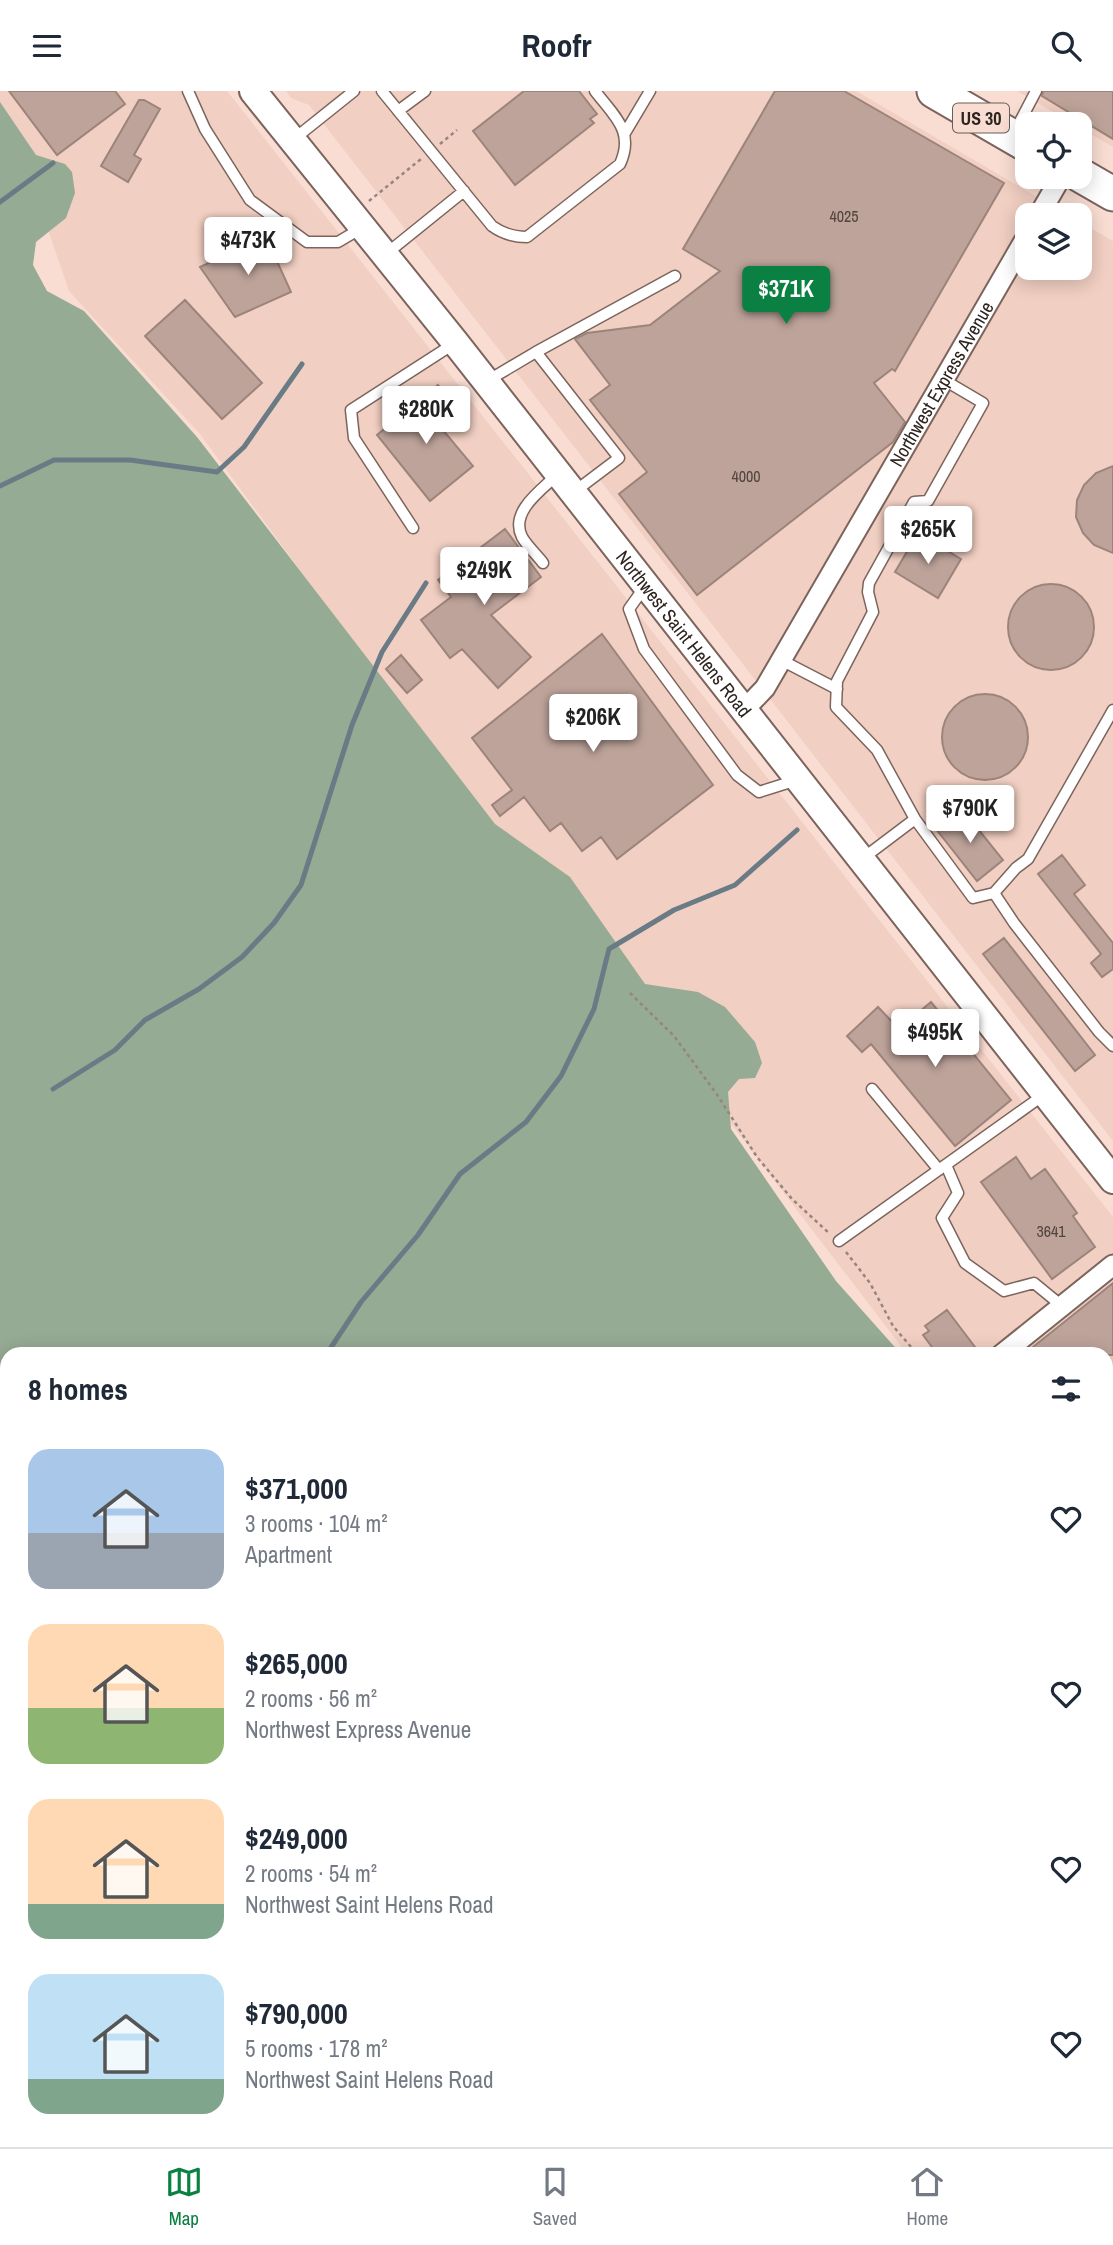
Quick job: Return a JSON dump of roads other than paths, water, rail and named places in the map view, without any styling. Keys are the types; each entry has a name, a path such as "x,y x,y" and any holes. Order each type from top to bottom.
{"highway":[{"name":"US 30","path":"934,91 1015,138"},
{"path":"1092,182 1113,194"}],"main road":[{"name":"Northwest Saint Helens Road","path":"253,91 456,342 1113,1180"}],"street":[{"name":"Northwest Express Avenue","path":"744,710 765,688 1015,257"},
{"path":"1011,1347 1113,1265"}],"lane":[{"path":"188,91 205,129 250,200 307,242 338,242 358,220"},
{"path":"293,140 354,91"},
{"path":"382,91 500,232 527,237 620,164 624,154 625,133 621,123 595,91"},
{"path":"398,111 425,91"},
{"path":"625,133 650,91"},
{"path":"1029,112 1036,91"},
{"path":"386,254 464,191"},
{"path":"486,381 676,275"},
{"path":"413,527 354,438 351,410 456,342"},
{"path":"536,352 619,458 524,507 521,516 522,536 543,563"},
{"path":"944,380 983,403 928,501 914,502 869,583 868,592 873,611 837,681 836,706 877,750 915,819 973,898 994,893 1016,868 1028,859 1113,709"},
{"path":"646,585 629,609 644,649 737,775 759,792 799,779"},
{"path":"781,660 837,689"},
{"path":"862,859 915,819"},
{"path":"994,893 1014,923 1099,1032 1113,1046"},
{"path":"872,1089 942,1168 958,1193 942,1218 965,1263 1004,1291 1034,1283 1062,1305"},
{"path":"839,1241 1046,1094"}],"waterway":[{"path":"0,202 53,163"},
{"path":"0,486 54,460 130,460 217,472 244,447 302,364"},
{"path":"53,1089 115,1050 145,1020 199,989 242,957 274,923 301,885 352,725 382,652 426,583"},
{"path":"331,1347 361,1302 418,1235 460,1174 526,1122 561,1076 594,1009 609,949 674,910 735,885 797,830"}]}
